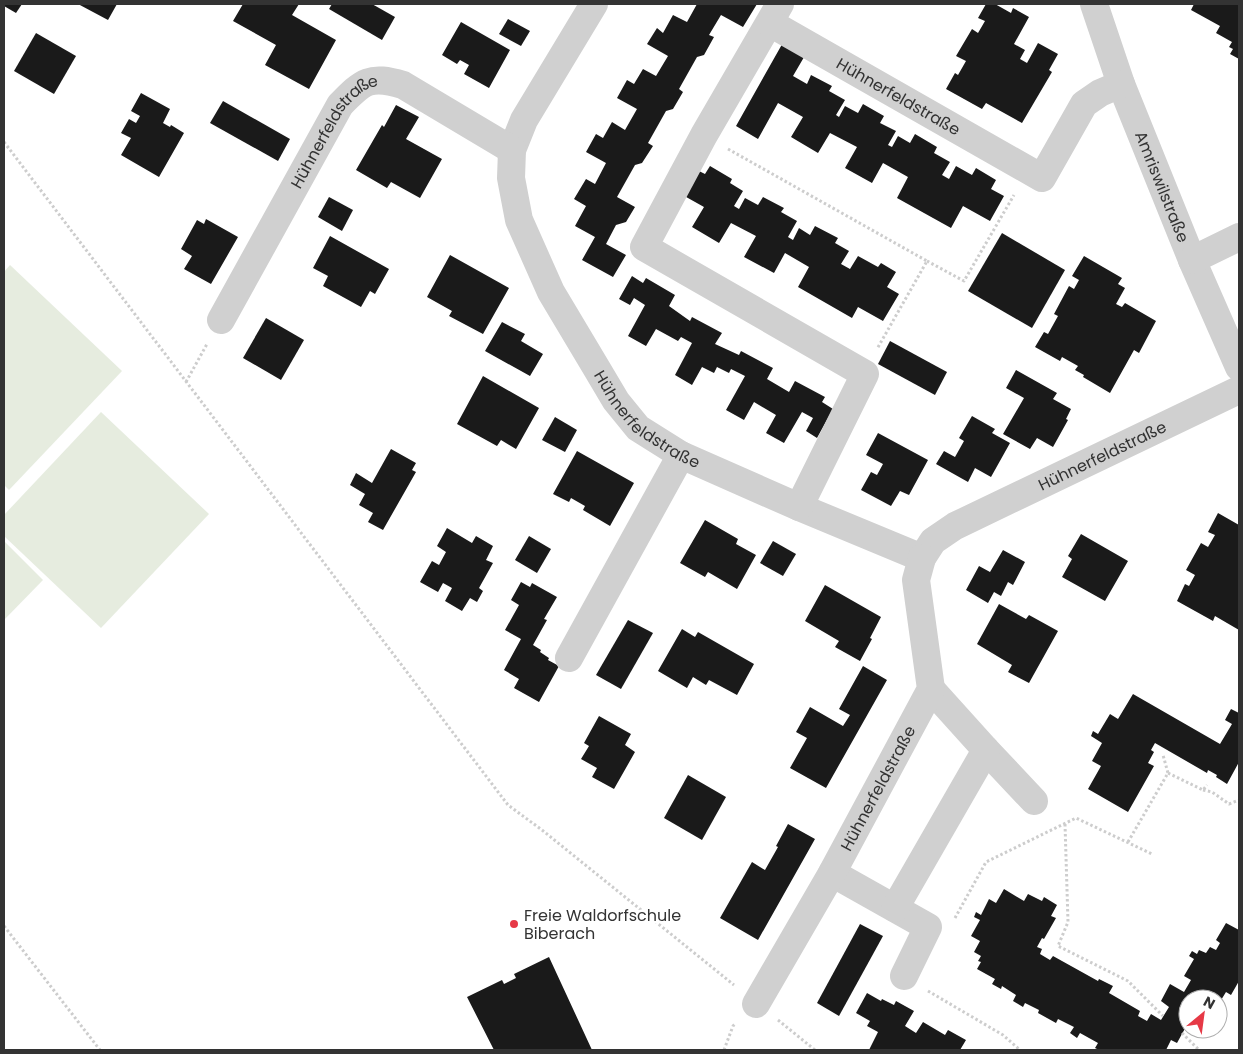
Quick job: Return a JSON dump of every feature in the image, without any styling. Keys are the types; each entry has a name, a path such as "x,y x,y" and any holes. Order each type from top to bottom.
{"street":[{"name":"Hühnerfeldstraße","path":"594,4 524,120 512,150 511,178 519,220 551,292 616,400 638,428 681,455 922,558"},
{"name":"Amriswilstraße","path":"1094,4 1120,84 1192,260 1239,367"},
{"name":"Hühnerfeldstraße","path":"865,374 644,247 704,135 775,13 1026,170"},
{"name":"Hühnerfeldstraße","path":"221,320 340,105 357,87 371,80 386,80 403,85 512,150"},
{"path":"1026,170 1042,178 1084,104 1100,92 1120,84"},
{"path":"1192,260 1239,237"},
{"path":"799,507 865,374"},
{"name":"Hühnerfeldstraße","path":"756,1004 832,873 931,689 916,580 922,558 933,541 955,526 1239,390"},
{"path":"568,658 681,455"},
{"path":"931,689 1034,801"},
{"path":"895,908 986,750"},
{"path":"832,873 928,927 904,976"}],"path":[{"path":"704,135 964,280 1014,196 1026,170"},
{"path":"4,142 508,805 542,830 815,1050"},
{"path":"865,374 927,261"},
{"path":"186,382 221,320"},
{"path":"1128,842 1168,773 1163,755"},
{"path":"1168,773 1203,790 1212,792 1229,804 1239,800"},
{"path":"1203,790 1207,785"},
{"path":"928,927 946,935 986,862 1076,818 1152,854"},
{"path":"1065,824 1068,922 1058,946 1128,981 1163,1016"},
{"path":"4,926 100,1050"},
{"path":"904,976 1003,1035 1020,1050"},
{"path":"1188,1039 1200,1050"}],"shaded area":[{"path":"10,265 122,371 9,490 4,485 4,272"},
{"path":"101,412 209,514 101,628 4,536 4,515"},
{"path":"4,541 43,580 4,620"}],"building":[{"path":"4,4 22,4 16,13 4,6"},
{"path":"78,4 117,4 108,20"},
{"path":"243,4 299,4 292,15 336,40 309,89 265,65 276,45 233,21"},
{"path":"332,4 372,4 395,17 382,40 329,9"},
{"path":"697,4 757,4 743,27 721,15 709,35 714,37 704,55 697,57 679,89 683,92 673,109 666,111 648,143 653,146 642,163 635,165 617,197 635,207 626,222 616,225 606,244 626,255 613,277 582,260 595,237 575,226 586,206 574,199 586,179 595,184 606,163 586,152 596,134 603,138 612,122 625,130 637,109 617,98 627,80 634,84 643,69 656,76 668,56 647,44 657,28 663,33 673,15 687,22"},
{"path":"986,4 995,4 1011,13 1013,8 1029,17 1014,44 1025,50 1020,59 1027,63 1038,43 1058,54 1049,70 1052,72 1022,123 986,103 982,109 946,89 955,73 958,75 966,61 956,56 972,29 978,33 985,21 978,18"},
{"path":"1194,4 1239,4 1239,59 1230,54 1233,49 1229,47 1232,42 1216,33 1220,26 1191,10"},
{"path":"508,19 530,31 521,46 499,34"},
{"path":"461,22 510,50 489,88 464,74 469,65 460,60 457,64 442,55"},
{"path":"36,33 76,56 54,94 14,71"},
{"path":"785,39 807,52 793,76 807,84 811,75 832,86 829,91 845,100 836,115 839,117 845,106 858,113 863,104 884,116 880,123 896,131 888,145 892,147 898,136 910,143 915,134 937,147 934,153 950,162 942,175 949,179 956,166 972,175 976,168 996,180 991,189 1004,196 990,221 963,206 951,228 897,198 908,177 883,163 872,183 845,168 857,147 830,133 818,153 791,137 803,117 778,103 758,139 736,126"},
{"path":"141,93 170,109 163,123 170,127 171,125 184,133 159,177 121,155 131,138 121,133 129,119 136,123 140,116 131,111"},
{"path":"223,101 290,139 278,161 210,123"},
{"path":"396,105 419,117 406,139 442,159 420,198 391,182 387,188 356,170"},
{"path":"710,166 732,179 730,183 743,191 734,206 739,209 745,198 758,205 763,197 784,208 781,212 797,221 788,237 793,240 799,228 810,235 815,226 838,238 835,243 849,251 841,264 850,269 858,256 878,267 881,263 896,272 887,287 899,294 883,321 858,307 852,318 798,287 809,267 785,253 774,273 744,257 756,236 731,223 719,243 692,227 704,207 679,193 693,168 705,174"},
{"path":"329,197 353,210 342,231 318,217"},
{"path":"206,219 238,237 211,284 184,269 192,256 181,249 197,220 204,224"},
{"path":"1002,233 1065,270 1032,328 968,291"},
{"path":"330,236 389,269 375,294 370,291 361,307 323,286 328,276 313,268"},
{"path":"450,255 509,288 483,334 449,316 452,311 427,297"},
{"path":"1084,256 1122,278 1118,284 1125,288 1116,304 1122,307 1125,303 1156,321 1139,353 1134,350 1110,393 1083,377 1084,375 1075,370 1078,366 1062,357 1060,361 1035,347 1044,332 1048,334 1058,316 1054,314 1069,286 1074,289 1079,280 1072,276"},
{"path":"632,276 643,283 646,278 675,295 669,306 690,321 692,317 722,333 715,344 739,355 741,351 773,368 767,379 789,392 795,381 825,397 822,402 833,409 817,438 806,431 813,418 802,412 784,443 766,433 776,415 754,402 744,420 726,410 745,376 731,369 729,373 717,367 714,373 702,367 692,385 675,375 692,343 681,337 678,341 656,329 646,346 628,336 645,305 634,298 630,305 619,299"},
{"path":"266,318 304,340 281,380 243,358"},
{"path":"502,322 525,334 521,341 543,354 530,376 485,351"},
{"path":"890,341 947,372 935,395 878,364"},
{"path":"1016,370 1057,393 1053,399 1071,409 1066,419 1068,420 1053,447 1037,438 1030,449 1003,434 1024,398 1006,388"},
{"path":"483,376 539,408 516,449 501,440 497,446 457,424"},
{"path":"972,416 995,429 992,433 1010,443 991,477 975,468 968,482 936,464 944,451 955,457 964,441 959,438"},
{"path":"555,417 577,430 565,452 542,440"},
{"path":"878,433 928,460 909,495 900,491 891,506 861,490 871,472 877,475 883,464 866,455"},
{"path":"391,449 416,463 412,470 416,472 383,530 368,522 373,513 359,505 365,494 350,485 356,473 372,483"},
{"path":"577,451 634,483 610,526 583,510 585,506 571,498 569,502 553,494"},
{"path":"1218,513 1239,525 1239,630 1215,616 1213,621 1177,601 1185,584 1189,586 1195,575 1186,570 1201,543 1208,547 1215,535 1208,532"},
{"path":"705,520 738,539 736,544 756,555 737,589 708,572 705,577 680,563"},
{"path":"447,528 472,543 476,536 493,546 486,560 493,563 479,588 483,591 477,602 470,598 462,611 445,601 452,588 443,583 438,592 420,582 432,561 439,565 446,552 437,546"},
{"path":"1081,534 1128,561 1105,601 1062,577 1072,559 1068,556"},
{"path":"529,536 551,549 537,573 515,560"},
{"path":"773,541 796,554 783,576 760,563"},
{"path":"1003,550 1025,562 1013,585 1008,582 1001,596 994,592 988,603 966,590 979,566 990,572"},
{"path":"521,582 530,587 532,583 557,597 544,619 547,620 533,645 549,658 548,660 559,666 539,702 514,688 519,679 504,670 521,639 505,630 519,605 511,600"},
{"path":"825,585 881,617 860,661 835,647 839,641 805,621"},
{"path":"999,604 1026,619 1029,615 1058,631 1029,683 1008,672 1012,665 977,644"},
{"path":"628,620 653,633 621,689 596,675"},
{"path":"682,629 695,637 698,632 754,664 737,695 709,680 706,685 693,677 687,688 658,671"},
{"path":"863,666 887,680 826,788 790,768 807,738 796,732 810,707 843,726 850,715 839,709"},
{"path":"1133,694 1220,744 1232,724 1225,720 1231,709 1239,713 1239,762 1227,784 1216,777 1217,775 1208,770 1207,773 1155,743 1151,750 1154,752 1148,763 1154,766 1128,812 1088,789 1101,766 1092,761 1102,743 1091,736 1093,731 1098,734 1110,714 1118,719"},
{"path":"599,716 631,734 625,745 635,752 614,789 592,777 597,768 581,759 589,746 584,743"},
{"path":"688,775 726,797 702,840 664,818"},
{"path":"788,824 815,839 758,940 720,918 752,862 765,870"},
{"path":"1004,889 1024,901 1028,894 1042,901 1044,897 1057,905 1051,916 1056,918 1037,947 1042,949 1040,954 1050,960 1053,956 1098,981 1099,979 1113,986 1109,993 1140,1011 1138,1016 1147,1021 1151,1014 1161,1020 1169,1007 1161,1001 1170,984 1179,989 1179,1039 1177,1043 1171,1040 1166,1050 1099,1050 1095,1048 1098,1043 1080,1033 1077,1038 1070,1033 1074,1027 1058,1019 1056,1023 1038,1013 1039,1010 1025,1003 1023,1007 1013,1001 1016,995 1002,986 1001,989 992,984 995,979 977,969 981,962 978,961 981,956 974,952 980,941 971,936 980,920 974,917 976,912 981,915 989,899 996,903"},
{"path":"1226,923 1239,930 1239,981 1231,995 1228,993 1228,989 1186,989 1191,980 1184,976 1194,959 1189,956 1192,951 1197,954 1199,950 1206,953 1210,947 1216,950 1220,943 1216,940"},
{"path":"860,924 883,936 839,1016 817,1003"},
{"path":"549,957 592,1050 494,1050 467,997 502,980 504,984 516,978 514,974"},
{"path":"867,993 881,1001 882,999 894,1005 896,1001 914,1011 905,1026 916,1033 923,1022 945,1035 948,1030 966,1040 960,1050 869,1050 878,1032 867,1026 870,1021 856,1013"}],"place":[{"name":"Freie Waldorfschule Biberach","path":"514,924"}]}
